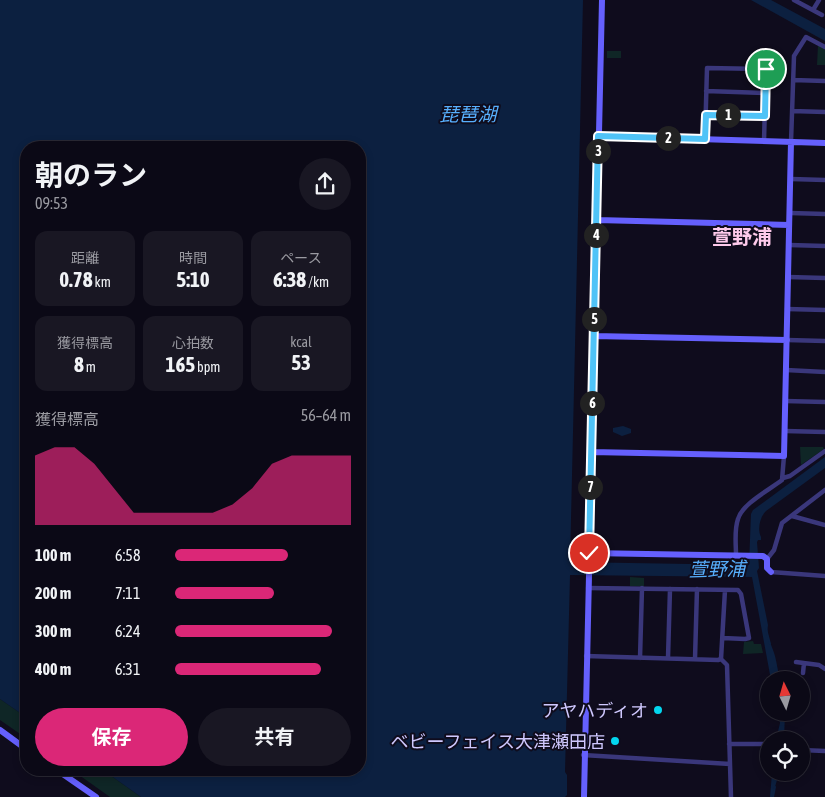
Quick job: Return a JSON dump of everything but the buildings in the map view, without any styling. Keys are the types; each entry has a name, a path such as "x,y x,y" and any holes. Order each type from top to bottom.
{"street":[{"path":"584,797 602,0"},
{"path":"794,0 822,15"},
{"path":"814,10 819,0"},
{"path":"783,478 794,56 806,37 825,47"},
{"path":"705,139 707,68 766,69 764,141"},
{"path":"793,80 825,81"},
{"path":"706,91 766,93"},
{"path":"792,111 825,112"},
{"path":"706,115 765,116"},
{"path":"598,136 825,143"},
{"path":"790,179 825,180"},
{"path":"790,213 825,214"},
{"path":"597,220 790,225"},
{"path":"789,245 825,246"},
{"path":"788,277 825,278"},
{"path":"788,309 825,310"},
{"path":"594,336 825,341"},
{"path":"786,370 825,372"},
{"path":"785,401 825,402"},
{"path":"784,431 825,432"},
{"path":"736,555 737,521 742,510 783,478 790,476 825,451"},
{"path":"591,452 784,456"},
{"path":"825,490 782,523 774,550 767,559 767,568 771,572 825,576"},
{"path":"792,516 825,525"},
{"path":"589,556 736,555 759,556 767,559"},
{"path":"588,588 738,590 741,594 750,634 749,638 723,638"},
{"path":"640,658 642,588"},
{"path":"668,658 670,589"},
{"path":"695,659 697,589"},
{"path":"721,659 725,590"},
{"path":"586,656 721,659 727,665 731,797"},
{"path":"796,662 819,665 825,669"},
{"path":"802,671 804,663"},
{"path":"0,730 20,744"},
{"path":"729,744 760,744"},
{"path":"810,750 825,751"},
{"path":"584,755 730,764"},
{"path":"66,776 96,797"}],"green space":[{"path":"818,45 825,49 825,65 817,65"},
{"path":"607,51 621,51 621,58 607,58"},
{"path":"800,447 823,447 824,449 801,465"},
{"path":"630,577 644,578 644,586 630,586"},
{"path":"753,641 754,644 761,644 763,653 743,654 744,642"},
{"path":"0,699 20,713 20,734 0,720"},
{"path":"80,776 111,776 141,797 110,797"}],"water":[{"name":"琵琶湖","path":"0,0 583,0 570,562 749,565 751,514 753,510 825,457 825,468 766,511 760,523 761,540 757,542 759,568 757,571 769,637 778,671 769,671 752,577 570,575 565,772 567,775 567,795 565,797 141,797 111,776 366,776 366,141 20,141 20,713 0,699"},
{"path":"751,0 771,0 825,29 825,41"},
{"path":"623,426 631,429 631,433 622,436 613,432 613,428"},
{"path":"780,721 785,721 784,731 778,731"},
{"path":"771,781 777,781 773,797 770,797"}],"waterway":[{"path":"766,629 770,644"},
{"path":"773,797 775,787"}],"place":[{"name":"アヤハディオ","path":"658,710"},
{"name":"ベビーフェイス大津瀬田店","path":"615,741"}],"district":[{"name":"萱野浦","path":"742,236"}],"route":[{"path":"589,553 598,136 705,139 706,115 765,116 766,69"}]}
